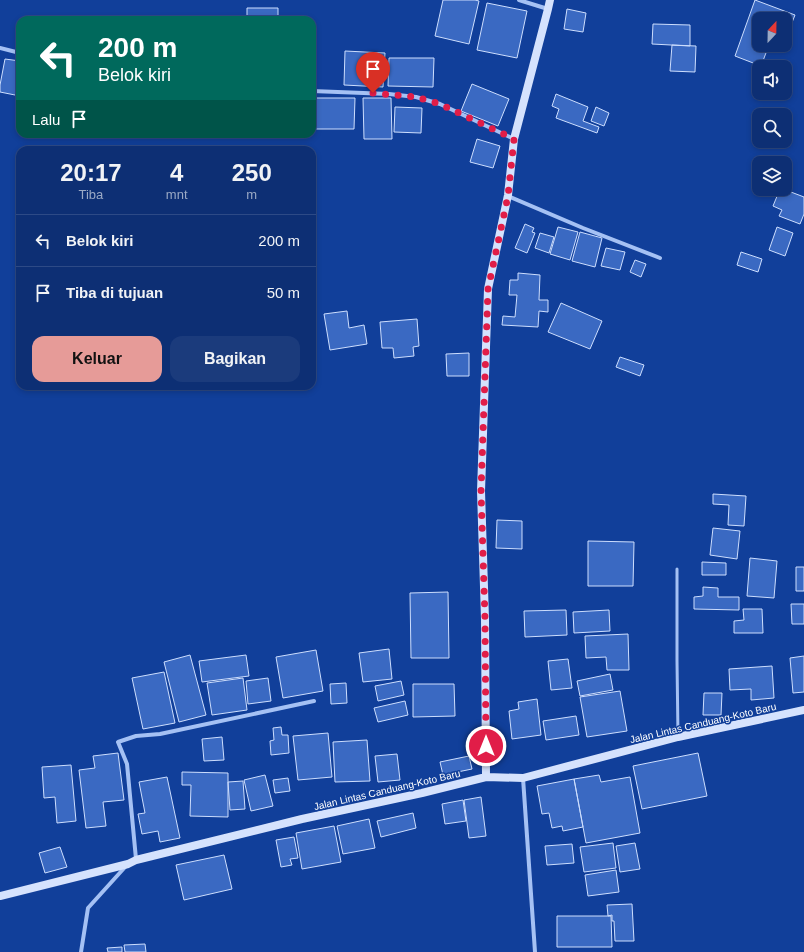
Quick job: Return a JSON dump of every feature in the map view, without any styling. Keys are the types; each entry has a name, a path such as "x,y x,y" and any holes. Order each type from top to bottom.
{"main road":[{"path":"486,778 485,619 481,491 488,289 508,196 514,139 550,0"},
{"name":"Jalan Lintas Canduang-Koto Baru","path":"0,896 128,864 136,860 302,819 486,778 523,778 678,737 804,710"}],"street":[{"path":"519,0 548,9"},
{"path":"0,48 16,52"},
{"path":"316,91 389,94 416,97 440,104 514,139"},
{"path":"508,196 660,258"},
{"path":"136,860 127,764 118,742 136,736 160,734 314,701"},
{"path":"523,778 536,952"},
{"path":"81,952 88,908 128,864"}],"lane":[{"path":"677,569 678,737"}],"building":[{"path":"443,0 479,1 469,44 435,36"},
{"path":"755,0 787,12 752,12 752,52 766,52 763,60 752,60 752,63 735,56"},
{"path":"487,3 527,11 517,58 477,50"},
{"path":"247,8 278,8 278,16 247,16"},
{"path":"567,9 586,13 583,32 564,29"},
{"path":"792,14 795,15 792,22"},
{"path":"653,24 690,25 690,46 652,44"},
{"path":"672,45 696,46 695,72 670,71"},
{"path":"345,51 385,53 383,87 344,85"},
{"path":"389,58 434,58 433,87 388,86"},
{"path":"5,59 16,60 16,95 0,92"},
{"path":"472,84 509,99 498,126 461,111"},
{"path":"556,94 588,107 583,121 599,127 597,133 556,118 559,109 552,106"},
{"path":"316,98 355,98 354,129 316,129"},
{"path":"363,98 391,98 392,139 364,139"},
{"path":"395,107 422,108 421,133 394,132"},
{"path":"596,107 609,113 604,126 591,121"},
{"path":"477,139 500,146 493,168 470,162"},
{"path":"792,192 804,197 804,214 800,224 779,216 782,210 773,206 777,196 792,196"},
{"path":"525,224 534,228 532,232 535,233 527,253 515,248"},
{"path":"558,227 578,232 570,260 550,254"},
{"path":"777,227 793,233 785,256 769,250"},
{"path":"580,232 602,238 595,267 572,261"},
{"path":"540,233 554,237 549,253 535,248"},
{"path":"606,248 625,252 620,270 601,266"},
{"path":"741,252 762,259 758,272 737,265"},
{"path":"635,260 646,264 641,277 630,272"},
{"path":"518,273 540,275 539,300 548,300 548,312 539,311 538,327 502,325 503,316 515,317 517,295 509,295 510,280 518,280"},
{"path":"561,303 602,321 590,349 548,332"},
{"path":"347,311 349,328 364,325 367,344 330,350 324,314"},
{"path":"417,319 419,346 413,347 414,356 394,358 393,348 382,348 380,322"},
{"path":"469,353 469,376 447,376 446,354"},
{"path":"620,357 644,365 640,376 616,367"},
{"path":"713,494 746,496 744,526 728,525 729,505 713,504"},
{"path":"497,520 522,521 522,549 496,548"},
{"path":"713,528 740,531 737,559 710,555"},
{"path":"588,541 634,542 633,586 588,586"},
{"path":"750,558 777,561 774,598 747,596"},
{"path":"702,562 726,563 726,575 702,575"},
{"path":"796,567 804,567 804,591 796,591"},
{"path":"703,587 718,588 718,597 739,597 739,610 694,609 694,597 703,596"},
{"path":"448,592 449,658 411,658 410,593"},
{"path":"791,604 804,604 804,624 792,624"},
{"path":"743,609 762,609 763,633 734,633 734,621 744,620"},
{"path":"566,610 567,635 525,637 524,611"},
{"path":"609,610 610,631 574,633 573,612"},
{"path":"628,634 629,670 607,670 606,657 586,658 585,636"},
{"path":"389,649 392,679 363,682 359,653"},
{"path":"316,650 323,691 283,698 276,657"},
{"path":"190,655 206,715 179,722 164,662"},
{"path":"246,655 249,676 202,682 199,661"},
{"path":"804,656 804,692 793,693 790,658"},
{"path":"568,659 572,688 551,690 548,661"},
{"path":"772,666 774,698 751,700 751,689 730,690 729,669"},
{"path":"164,672 175,723 143,729 132,678"},
{"path":"610,674 613,690 580,696 577,681"},
{"path":"243,678 247,710 212,715 207,683"},
{"path":"268,678 271,701 248,704 246,681"},
{"path":"401,681 404,695 378,701 375,686"},
{"path":"346,683 347,703 331,704 330,684"},
{"path":"413,684 454,684 455,716 413,717"},
{"path":"620,691 627,731 587,737 580,697"},
{"path":"704,693 722,693 721,715 703,715"},
{"path":"537,699 541,735 512,739 509,711 519,709 518,702"},
{"path":"405,701 408,715 378,722 374,708"},
{"path":"576,716 579,735 546,740 543,721"},
{"path":"281,727 282,735 288,735 289,753 271,755 270,741 274,740 273,728"},
{"path":"328,733 332,777 298,780 293,736"},
{"path":"222,737 224,760 204,761 202,739"},
{"path":"367,740 370,781 335,782 333,742"},
{"path":"118,753 124,800 103,802 106,826 86,828 79,770 95,768 93,756"},
{"path":"698,753 707,796 642,809 633,766"},
{"path":"397,754 400,780 378,782 375,756"},
{"path":"469,756 472,769 443,775 440,762"},
{"path":"71,765 76,821 57,823 55,797 44,798 42,767"},
{"path":"182,772 228,773 228,817 190,816 191,785 182,785"},
{"path":"265,775 273,806 251,811 244,780"},
{"path":"599,775 601,782 630,777 640,833 586,843 574,779"},
{"path":"167,777 180,838 160,842 158,831 142,834 138,814 145,813 139,782"},
{"path":"288,778 290,791 275,793 273,780"},
{"path":"574,779 583,827 563,831 562,826 552,828 549,813 542,814 537,786"},
{"path":"243,781 245,809 230,810 228,782"},
{"path":"481,797 486,836 469,838 464,800"},
{"path":"463,800 466,821 445,824 442,804"},
{"path":"413,813 416,828 381,837 377,821"},
{"path":"369,819 375,848 343,854 337,826"},
{"path":"334,826 341,862 302,869 296,833"},
{"path":"294,837 298,858 290,859 292,865 281,867 276,840"},
{"path":"613,843 616,868 584,872 580,847"},
{"path":"635,843 640,869 620,872 616,846"},
{"path":"572,844 574,863 547,865 545,846"},
{"path":"60,847 67,867 45,873 39,853"},
{"path":"224,855 232,889 184,900 176,865"},
{"path":"616,870 619,892 588,896 585,875"},
{"path":"632,904 634,941 615,941 614,921 612,921 612,915 608,916 607,905"},
{"path":"557,916 611,916 612,947 557,947"},
{"path":"145,944 146,952 125,952 124,945"},
{"path":"122,947 122,952 108,952 107,948"}],"route":[{"path":"373,93 416,97 440,104 514,139 508,196 488,289 481,491 485,619 486,746"}]}
